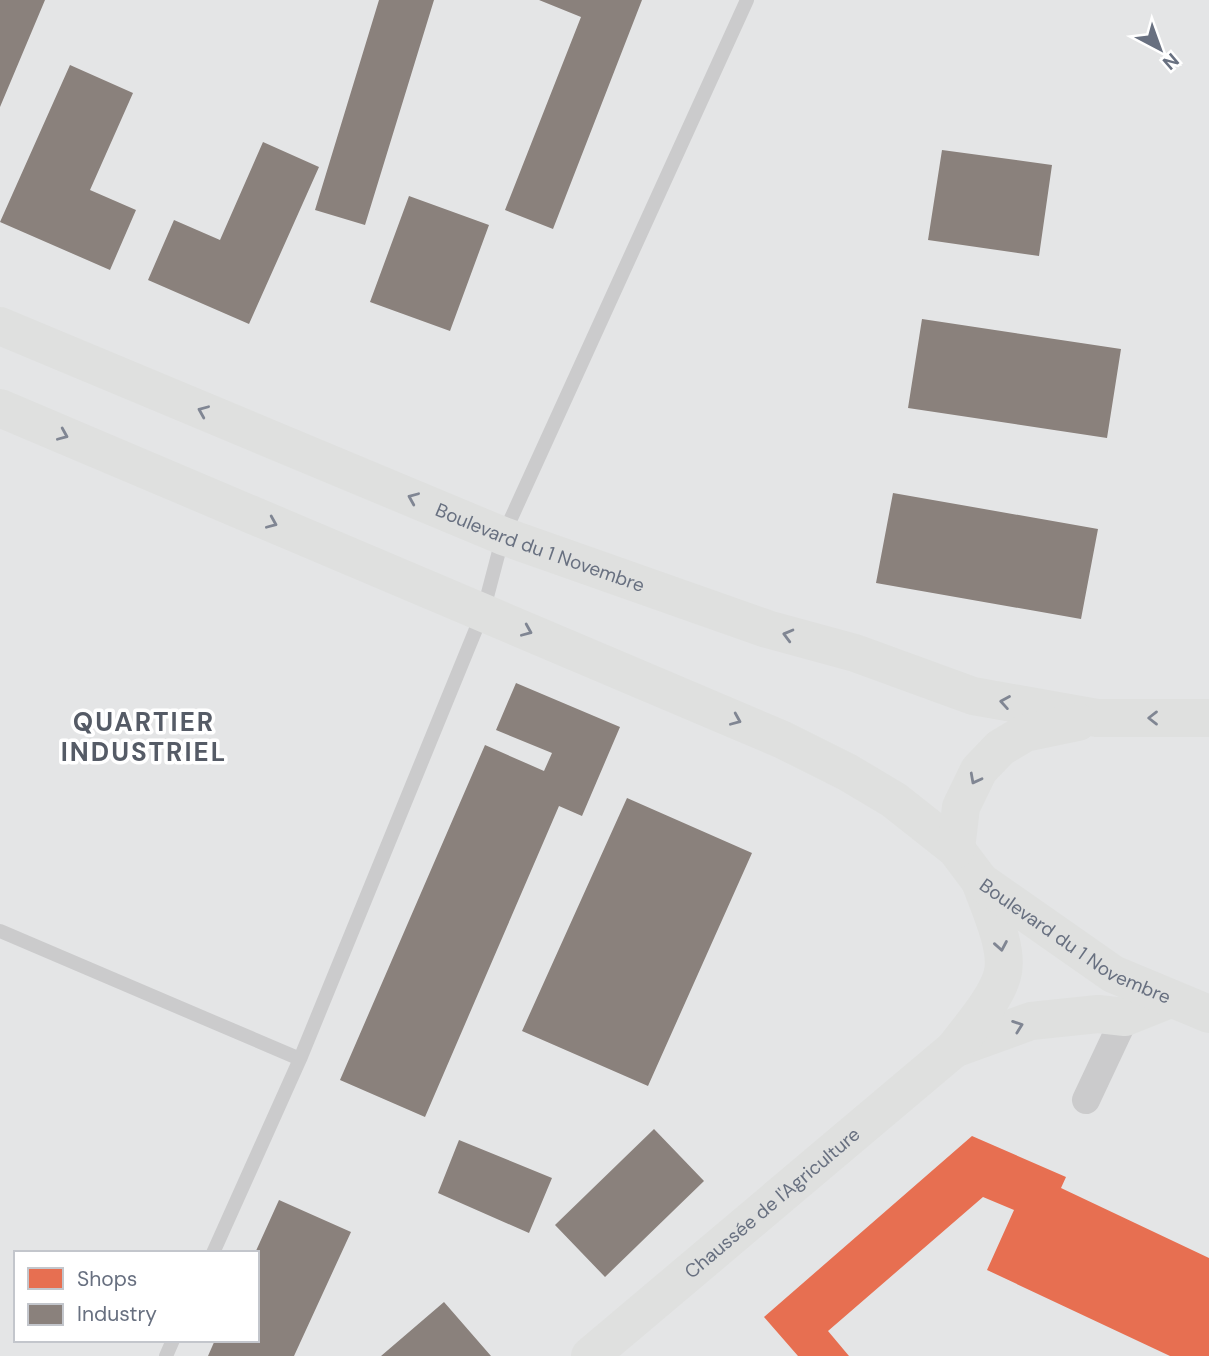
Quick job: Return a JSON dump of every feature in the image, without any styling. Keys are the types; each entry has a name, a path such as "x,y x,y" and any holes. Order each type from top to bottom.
{"main road":[{"name":"Boulevard du 1 Novembre","path":"0,326 503,536 767,629 855,653 973,696 1097,718 1209,718"},
{"name":"Boulevard du 1 Novembre","path":"0,408 783,740 847,772 894,800 956,849 980,881 1113,974 1209,1014"},
{"name":"Boulevard du 1 Novembre","path":"956,849 961,807 979,770 1000,748 1025,733 1097,718"},
{"name":"Chaussée de l'Agriculture","path":"590,1356 954,1049 990,1000 1003,975 1003,947 980,881"},
{"name":"Chaussée de l'Agriculture","path":"954,1049 1031,1021 1098,1014 1125,1017 1170,999"}],"street":[{"path":"1086,1100 1125,1017"}],"lane":[{"path":"214,1251 300,1059 483,612 503,536 747,0"},
{"path":"0,931 300,1059"}],"shaded area":[{"path":"0,0 1209,0 1209,1356 0,1356"}],"building: Shops":[{"path":"972,1136 1066,1177 1061,1188 1209,1258 1209,1356 1170,1356 987,1270 1014,1210 983,1197 828,1331 849,1356 798,1356 764,1317"}],"building: Industry":[{"path":"0,0 45,0 0,107"},
{"path":"379,0 434,0 365,225 315,210"},
{"path":"539,0 642,0 553,229 505,210 581,17"},
{"path":"70,65 133,93 90,190 136,210 110,270 0,222"},
{"path":"263,142 319,167 249,324 148,280 174,220 220,240"},
{"path":"942,150 1052,165 1039,256 928,240"},
{"path":"409,196 489,225 450,331 370,302"},
{"path":"922,319 1121,349 1107,438 908,408"},
{"path":"893,493 1098,529 1081,619 876,583"},
{"path":"516,683 620,727 582,816 559,806 425,1117 340,1080 485,745 544,771 552,753 496,730"},
{"path":"627,798 752,853 648,1086 522,1031"},
{"path":"654,1129 704,1181 605,1277 555,1225"},
{"path":"459,1140 552,1178 529,1233 438,1193"},
{"path":"279,1200 351,1232 294,1356 208,1356 214,1342 259,1342 259,1251 256,1251"},
{"path":"444,1302 491,1356 381,1356"}],"district":[{"name":"QUARTIER INDUSTRIEL","path":"144,737"}]}
